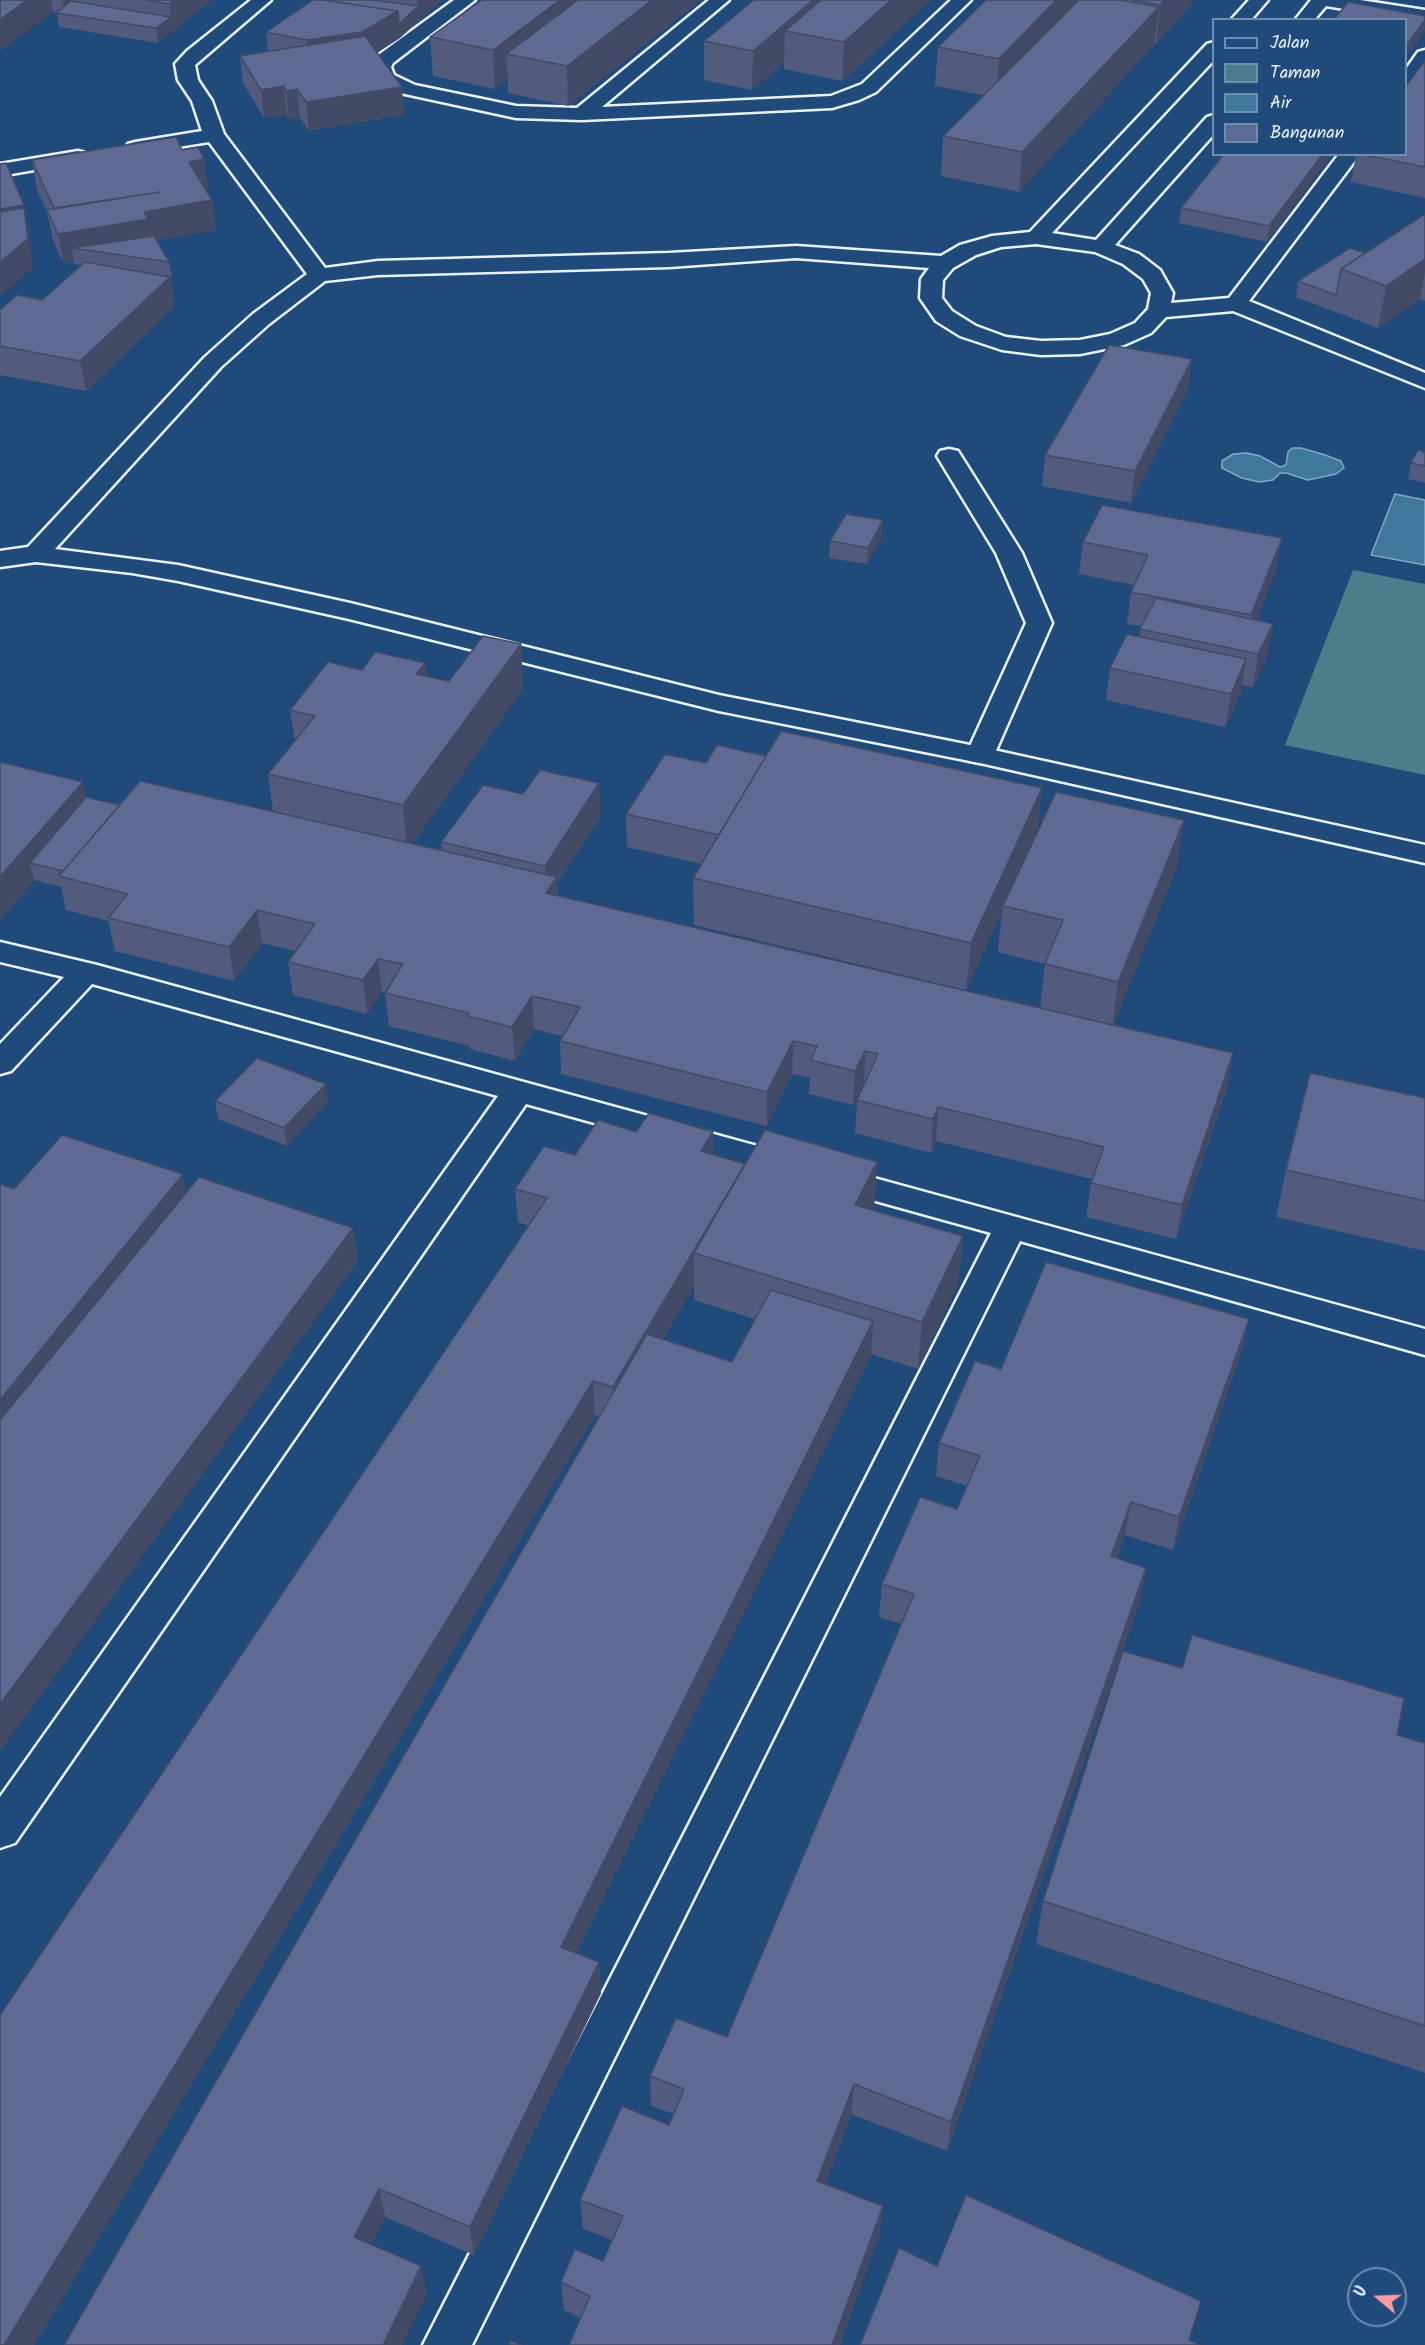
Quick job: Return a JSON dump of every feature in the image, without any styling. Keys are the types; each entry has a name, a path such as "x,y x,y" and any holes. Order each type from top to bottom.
{"street":[{"path":"262,0 185,64 188,80 202,101 214,135 319,275"},
{"path":"466,0 384,60 381,67 385,78 398,86 412,90 516,112 582,114 832,102 869,88 962,0"},
{"path":"582,114 720,0"},
{"path":"1242,18 1258,0"},
{"path":"1306,18 1323,0 1425,16"},
{"path":"1036,238 1212,50"},
{"path":"1407,81 1425,56"},
{"path":"1101,247 1212,123"},
{"path":"0,170 214,135"},
{"path":"1236,304 1348,156"},
{"path":"1036,238 1101,247 1131,259 1152,275 1162,293 1159,311 1143,328 1116,340 1089,346 1041,348 1002,343 968,331 944,316 931,298 932,279 945,263 968,250 1000,241 1036,238"},
{"path":"36,554 213,362 261,319 319,275 378,268 669,260 795,252 945,263"},
{"path":"1159,311 1236,304 1425,381"},
{"path":"949,456 1009,553 1039,623 980,755"},
{"path":"0,559 36,554 132,565 178,573 350,611 719,703 980,755 1425,854"},
{"path":"0,952 86,972 1425,1342"},
{"path":"0,1063 86,972"},
{"path":"0,1830 518,1092"},
{"path":"447,2345 1011,1226"}],"green space":[{"path":"1353,570 1425,584 1425,775 1285,745"}],"water":[{"path":"1292,448 1301,448 1341,461 1344,468 1336,474 1308,480 1280,473 1273,480 1259,482 1242,478 1222,468 1222,461 1233,454 1247,453 1260,456 1280,467 1286,465 1288,452"},
{"path":"1395,494 1425,500 1425,565 1371,555"}],"building":[{"path":"0,0 27,0 0,20"},
{"path":"146,0 174,0 169,4"},
{"path":"313,0 398,11 362,32 307,40 266,32"},
{"path":"330,0 373,0 418,6 399,24 398,11"},
{"path":"482,0 560,0 493,50 430,37"},
{"path":"578,0 652,0 567,66 506,54"},
{"path":"754,0 813,0 753,51 704,41"},
{"path":"821,0 891,0 844,42 785,31"},
{"path":"986,0 1056,0 999,59 938,47"},
{"path":"1079,0 1120,0 1159,7 1022,152 943,136"},
{"path":"1132,0 1165,0 1160,5"},
{"path":"71,1 171,17 156,28 56,13"},
{"path":"1348,2 1425,16 1425,20 1407,45 1407,18 1336,18"},
{"path":"365,36 402,87 306,102 297,89 286,91 284,86 261,90 240,56"},
{"path":"1425,60 1425,167 1371,156 1407,156 1407,85"},
{"path":"176,137 182,150 198,147 204,159 189,162 212,200 144,212 148,219 58,234 47,210 160,192 54,208 32,160"},
{"path":"1222,156 1322,156 1269,226 1181,208"},
{"path":"6,163 24,205 0,209 0,164"},
{"path":"24,208 28,239 0,262 0,212"},
{"path":"1425,214 1425,259 1386,286 1341,269"},
{"path":"154,236 169,262 72,248"},
{"path":"1350,248 1365,253 1341,269 1336,295 1298,281"},
{"path":"85,262 170,277 80,361 0,346 0,310 17,295 42,300"},
{"path":"1109,345 1192,359 1135,471 1045,455"},
{"path":"1418,450 1425,452 1425,466 1411,463"},
{"path":"1102,505 1282,538 1251,615 1131,592 1148,555 1083,542"},
{"path":"846,514 883,520 868,548 830,541"},
{"path":"1156,598 1273,624 1258,654 1140,629"},
{"path":"1127,634 1246,659 1231,694 1110,668"},
{"path":"483,636 521,644 403,805 268,774 315,716 290,710 328,662 362,670 375,652 425,663 416,674 449,681"},
{"path":"781,731 1042,788 971,943 693,878"},
{"path":"717,745 766,756 719,835 626,814 665,754 706,763"},
{"path":"0,762 83,782 0,877"},
{"path":"540,770 599,783 545,866 441,842 483,785 523,794"},
{"path":"140,781 557,877 546,893 1233,1053 1182,1205 1091,1183 1104,1147 938,1107 933,1119 857,1100 878,1054 865,1051 855,1071 811,1060 817,1046 793,1041 767,1092 560,1041 580,1007 532,996 512,1027 467,1016 469,1013 385,993 403,964 378,959 363,980 288,962 315,924 257,910 229,947 108,918 128,894 59,876"},
{"path":"1056,792 1184,820 1118,982 1045,964 1063,920 1003,906"},
{"path":"86,797 120,805 63,871 30,863"},
{"path":"257,1058 326,1084 284,1128 215,1101"},
{"path":"1310,1073 1425,1098 1425,1201 1286,1170"},
{"path":"649,1113 713,1132 701,1151 745,1164 613,1387 593,1381 4,2345 0,2345 0,2015 547,1198 515,1189 544,1146 575,1155 598,1120 636,1132"},
{"path":"765,1130 877,1162 855,1205 963,1236 922,1322 694,1253"},
{"path":"62,1135 183,1174 0,1400 0,1184 14,1189"},
{"path":"199,1177 353,1228 0,1704 0,1420"},
{"path":"1046,1262 1249,1319 1179,1517 1131,1502 1111,1556 1146,1568 951,2122 854,2084 817,2181 883,2206 832,2345 569,2345 590,2296 561,2282 575,2249 603,2261 623,2216 580,2200 622,2106 669,2125 684,2089 650,2076 676,2018 727,2037 914,1594 882,1584 920,1497 957,1509 980,1456 939,1443 975,1361 1001,1369"},
{"path":"771,1290 873,1321 561,1947 599,1962 470,2227 379,2189 354,2237 421,2266 383,2345 64,2345 647,1334 732,1362"},
{"path":"1192,1635 1404,1698 1397,1735 1425,1743 1425,2026 1043,1901 1123,1651 1182,1668"},
{"path":"966,2195 1201,2301 1189,2340 1200,2345 860,2345 899,2248 937,2266"},
{"path":"511,2341 521,2345 509,2345"}]}
